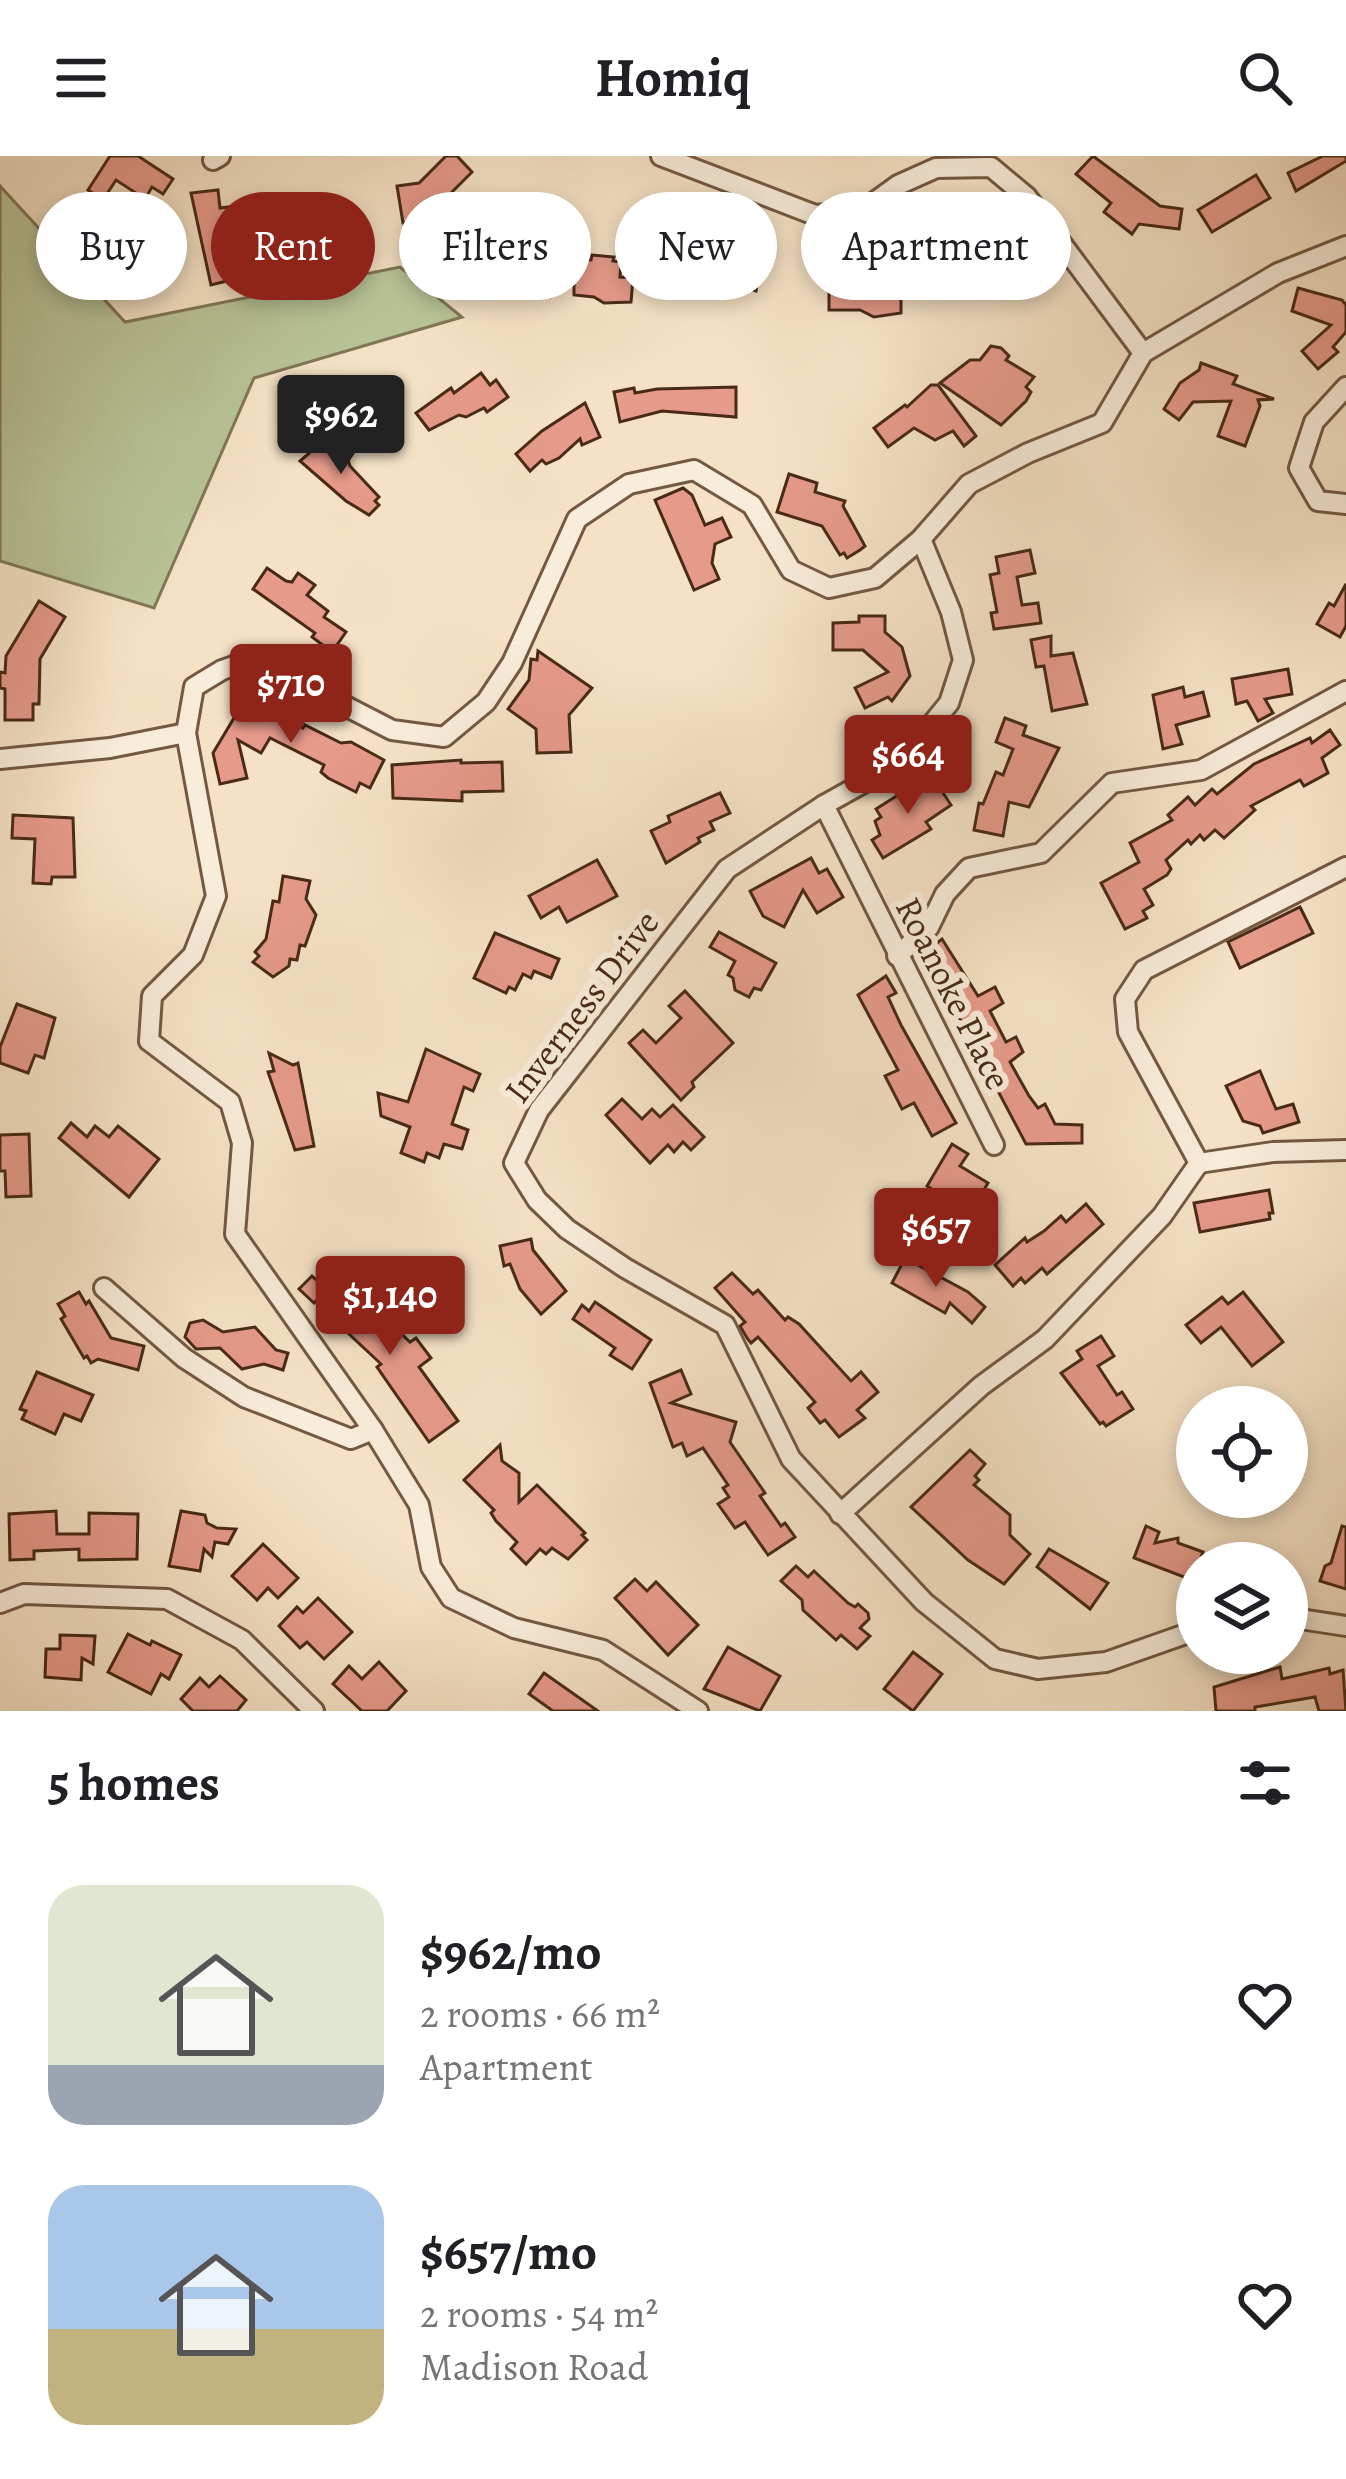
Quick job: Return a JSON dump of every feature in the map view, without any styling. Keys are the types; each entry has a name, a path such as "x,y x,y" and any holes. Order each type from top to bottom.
{"street":[{"path":"661,156 815,214 862,212 898,185 936,168 991,167 1028,197 1143,352"},
{"path":"698,1711 603,1650 514,1628 451,1598 431,1567 419,1505 373,1430 235,1234 242,1143 230,1102 149,1041 152,996 193,955 216,896 186,733 194,686 254,659 392,730 444,737 486,702 512,662 577,519 629,484 694,470 752,505 790,570 829,588 875,578 921,539 969,484 1102,423 1143,352 1278,273 1346,246"},
{"path":"1346,387 1314,422 1299,468 1318,501 1346,504"},
{"name":"Inverness Drive","path":"921,539 951,612 963,660 949,703 901,762 727,869 539,1110 514,1163 537,1200 568,1229 725,1325 791,1459 924,1602 995,1660 1038,1670 1106,1662 1176,1637"},
{"path":"897,956 929,927 945,894 969,868 1041,853 1112,783 1201,770 1346,691"},
{"path":"0,759 110,748 186,733"},
{"name":"Roanoke Place","path":"824,806 994,1145"},
{"path":"1199,1163 1128,1031 1125,999 1144,970 1346,867"},
{"path":"840,1514 981,1386 1045,1339 1162,1216 1199,1163 1273,1152 1346,1150"},
{"path":"104,1288 184,1358 244,1397 351,1439 373,1430"},
{"path":"0,1604 24,1594 167,1599 242,1640 314,1711"},
{"path":"1308,1620 1346,1626"}],"green space":[{"path":"0,186 36,225 36,300 105,300 125,322 235,300 375,300 375,272 399,267 399,300 441,300 462,317 254,378 154,608 0,561"}],"building":[{"path":"110,156 138,156 173,179 164,192 152,187 149,192 134,192 116,180 108,192 88,190"},
{"path":"446,156 457,156 472,172 452,192 399,192 399,198 397,186 419,183"},
{"path":"1093,156 1160,206 1182,209 1179,229 1139,224 1132,234 1104,212 1111,203 1076,174"},
{"path":"1323,156 1346,156 1346,161 1296,191 1288,173"},
{"path":"1256,175 1270,198 1212,232 1198,210"},
{"path":"218,190 211,192 211,285 191,193"},
{"path":"592,255 614,257 615,300 631,302 604,303 591,297"},
{"path":"1298,288 1346,305 1346,332 1333,347 1338,352 1318,369 1302,351 1331,325 1292,311"},
{"path":"829,300 901,300 901,313 874,317 860,310 829,310"},
{"path":"991,346 1001,348 1009,356 1006,360 1034,377 1026,387 1031,392 1026,401 1001,425 940,383 970,360 980,360"},
{"path":"1201,363 1237,376 1233,384 1274,399 1258,400 1245,446 1218,436 1231,401 1193,402 1179,420 1164,409 1180,383 1199,370"},
{"path":"481,373 490,385 496,380 508,397 487,412 484,408 466,417 459,415 429,430 416,413"},
{"path":"931,385 938,385 976,436 964,446 953,431 935,440 914,428 888,447 874,428"},
{"path":"736,387 736,417 662,411 620,422 614,392 634,388 635,393"},
{"path":"585,403 600,437 582,445 580,439 559,458 546,464 542,460 530,471 516,454"},
{"path":"323,441 346,454 350,466 379,497 375,501 379,505 369,515 300,461"},
{"path":"789,474 817,483 815,492 845,501 843,506 865,546 847,558 840,555 822,526 777,512"},
{"path":"683,488 692,495 705,525 722,518 731,537 715,544 712,563 719,579 694,590 655,500"},
{"path":"1030,550 1035,573 1017,577 1022,605 1038,603 1041,623 994,629 991,613 997,612 990,575 999,573 996,557"},
{"path":"267,568 286,581 292,582 298,573 315,585 307,595 328,611 324,617 346,632 332,652 312,637 315,633 253,589"},
{"path":"1346,584 1346,626 1340,637 1317,624"},
{"path":"39,601 65,617 40,659 39,704 33,704 33,720 5,720 0,672 5,673 6,656"},
{"path":"859,616 885,616 885,632 902,647 910,676 892,701 888,697 865,708 855,688 888,672 863,650 833,650 833,623 859,622"},
{"path":"1051,636 1051,656 1073,653 1087,704 1052,711 1044,666 1036,667 1031,640"},
{"path":"538,651 592,688 569,715 571,752 537,753 536,729 508,709 529,680 531,659 537,660"},
{"path":"1288,669 1292,694 1265,699 1273,713 1258,721 1247,701 1236,704 1232,679"},
{"path":"1183,687 1185,697 1203,692 1209,716 1176,725 1182,744 1163,749 1153,695"},
{"path":"242,692 303,728 341,743 351,742 384,760 370,788 360,783 356,792 328,778 321,772 324,765 270,738 261,753 238,740 247,778 220,784 213,753 237,713 232,710"},
{"path":"1005,718 1026,726 1023,735 1059,748 1029,807 1009,802 1003,836 974,830 979,803 983,804 996,772 1003,775 1013,749 996,742"},
{"path":"1330,730 1340,745 1322,758 1328,773 1304,786 1300,780 1251,806 1255,810 1224,838 1215,830 1204,840 1200,835 1191,844 1188,840 1166,860 1171,869 1167,875 1144,889 1153,905 1143,911 1147,918 1125,929 1101,883 1139,862 1130,843 1172,820 1168,815 1188,797 1195,805 1254,764 1310,738 1312,743"},
{"path":"502,762 503,791 462,792 462,801 393,798 392,765"},
{"path":"934,779 951,805 926,822 931,829 883,858 872,840 880,835 875,821 881,817 876,809"},
{"path":"720,793 730,813 710,822 714,830 666,863 651,831 670,822 668,816"},
{"path":"13,815 73,818 75,877 33,883 35,839 12,838"},
{"path":"811,858 819,873 827,869 843,897 817,913 803,890 784,927 763,916 750,891"},
{"path":"597,860 617,896 567,922 559,907 541,918 529,896"},
{"path":"283,876 310,881 306,899 316,915 297,960 290,959 289,966 273,977 253,962 266,939 273,901 279,902"},
{"path":"1300,907 1313,933 1240,968 1228,942"},
{"path":"719,932 776,963 761,990 754,988 749,997 735,990 728,975 735,961 710,947"},
{"path":"495,933 559,959 551,978 534,971 531,978 523,974 515,990 509,987 506,993 474,978"},
{"path":"942,939 978,996 995,987 1003,1003 990,1011 1006,1042 1016,1037 1023,1052 1010,1062 1029,1096 1038,1108 1045,1104 1055,1124 1082,1125 1082,1143 1026,1144 934,970 921,956"},
{"path":"886,976 896,993 888,997 901,1025 956,1123 932,1136 914,1103 902,1109 885,1076 898,1070 858,995"},
{"path":"685,991 733,1043 692,1082 694,1087 681,1100 629,1043 643,1030 656,1043 681,1018 669,1006"},
{"path":"17,1004 55,1018 44,1058 35,1055 28,1073 0,1063 0,1047"},
{"path":"426,1049 480,1074 473,1091 464,1087 452,1124 468,1130 462,1149 444,1144 439,1158 427,1153 424,1162 401,1153 410,1127 381,1116 378,1093 408,1102"},
{"path":"269,1053 298,1063 314,1146 295,1150 268,1072 274,1071"},
{"path":"1260,1071 1276,1109 1293,1104 1299,1122 1263,1133 1260,1126 1243,1121 1226,1086"},
{"path":"622,1099 642,1119 652,1109 660,1117 673,1105 704,1137 691,1150 683,1142 674,1152 668,1145 650,1163 606,1115"},
{"path":"71,1123 87,1137 95,1126 109,1137 118,1126 159,1159 129,1197 59,1138"},
{"path":"29,1134 31,1196 6,1197 0,1135"},
{"path":"952,1144 968,1154 960,1166 988,1183 971,1211 954,1200 950,1208 933,1197 936,1192 927,1186"},
{"path":"1269,1190 1270,1219 1200,1232 1194,1203"},
{"path":"1086,1204 1103,1224 1047,1274 1042,1268 1025,1283 1021,1278 1013,1286 995,1265 1025,1238 1027,1242 1061,1216 1066,1222"},
{"path":"531,1239 533,1250 566,1291 541,1314 520,1289 510,1264 504,1266 500,1246"},
{"path":"905,1258 968,1292 985,1307 972,1323 950,1303 945,1313 892,1283"},
{"path":"732,1273 753,1294 758,1290 785,1320 788,1317 799,1324 851,1381 861,1372 878,1392 857,1410 865,1418 839,1437 825,1420 820,1423 808,1408 815,1402 758,1337 751,1343 740,1326 745,1322 715,1288"},
{"path":"312,1276 325,1288 331,1281 379,1321 384,1317 410,1342 416,1338 431,1358 419,1367 458,1421 429,1442 377,1367 381,1364 349,1334 353,1330 319,1298 314,1303 299,1289"},
{"path":"79,1292 111,1338 144,1346 138,1370 84,1358 61,1319 65,1316 58,1304"},
{"path":"1243,1292 1283,1342 1252,1366 1221,1327 1201,1343 1186,1325 1222,1297 1228,1304"},
{"path":"595,1302 651,1340 632,1369 610,1355 615,1348 573,1319 582,1305 589,1311"},
{"path":"203,1320 223,1332 255,1327 276,1350 288,1353 283,1370 264,1364 242,1369 220,1348 196,1349 185,1337 190,1323"},
{"path":"1101,1336 1114,1356 1098,1366 1133,1409 1106,1426 1061,1373 1082,1359 1077,1351"},
{"path":"681,1370 691,1394 671,1403 736,1422 730,1442 765,1493 760,1496 795,1537 768,1555 745,1522 735,1528 718,1504 729,1497 723,1488 728,1485 703,1448 687,1456 682,1443 673,1447 650,1383"},
{"path":"37,1372 93,1395 81,1421 64,1414 55,1434 22,1419 26,1411 20,1409"},
{"path":"500,1445 502,1461 519,1473 519,1502 537,1485 585,1533 587,1540 568,1559 552,1548 546,1554 540,1549 526,1564 511,1549 517,1542 496,1521 494,1510 464,1480"},
{"path":"970,1450 985,1464 974,1485 1010,1515 1010,1535 1030,1554 1004,1584 968,1560 911,1507"},
{"path":"56,1511 57,1534 89,1534 89,1513 138,1514 137,1559 79,1560 79,1549 34,1551 34,1559 10,1560 9,1514"},
{"path":"181,1511 205,1515 207,1523 217,1528 236,1529 228,1544 215,1542 212,1557 204,1549 200,1571 169,1566"},
{"path":"1146,1526 1159,1532 1155,1543 1178,1538 1176,1574 1134,1558"},
{"path":"1342,1526 1346,1527 1346,1589 1320,1581"},
{"path":"263,1544 298,1578 278,1598 268,1588 257,1600 232,1576"},
{"path":"1049,1549 1108,1583 1090,1609 1037,1567"},
{"path":"796,1566 808,1577 814,1571 848,1603 868,1613 869,1619 860,1628 870,1636 857,1649 841,1635 836,1640 803,1610 802,1600 781,1581"},
{"path":"635,1579 647,1591 656,1582 698,1625 668,1655 615,1598"},
{"path":"318,1598 352,1632 324,1659 307,1642 300,1648 279,1626 297,1607 303,1613"},
{"path":"128,1634 181,1655 169,1679 161,1674 151,1694 108,1672"},
{"path":"60,1635 95,1636 93,1664 82,1658 81,1680 45,1677 46,1649 60,1649"},
{"path":"728,1647 780,1676 760,1711 704,1689"},
{"path":"913,1652 942,1674 913,1711 884,1689"},
{"path":"379,1662 406,1691 387,1711 362,1711 333,1684 349,1666 362,1679"},
{"path":"1329,1668 1330,1674 1343,1670 1346,1711 1319,1711 1315,1697 1255,1707 1255,1711 1216,1711 1214,1687 1257,1674 1281,1674 1282,1679"},
{"path":"544,1673 598,1711 553,1711 529,1694"},
{"path":"220,1676 246,1700 237,1711 193,1711 181,1699 200,1678 209,1687"}]}
